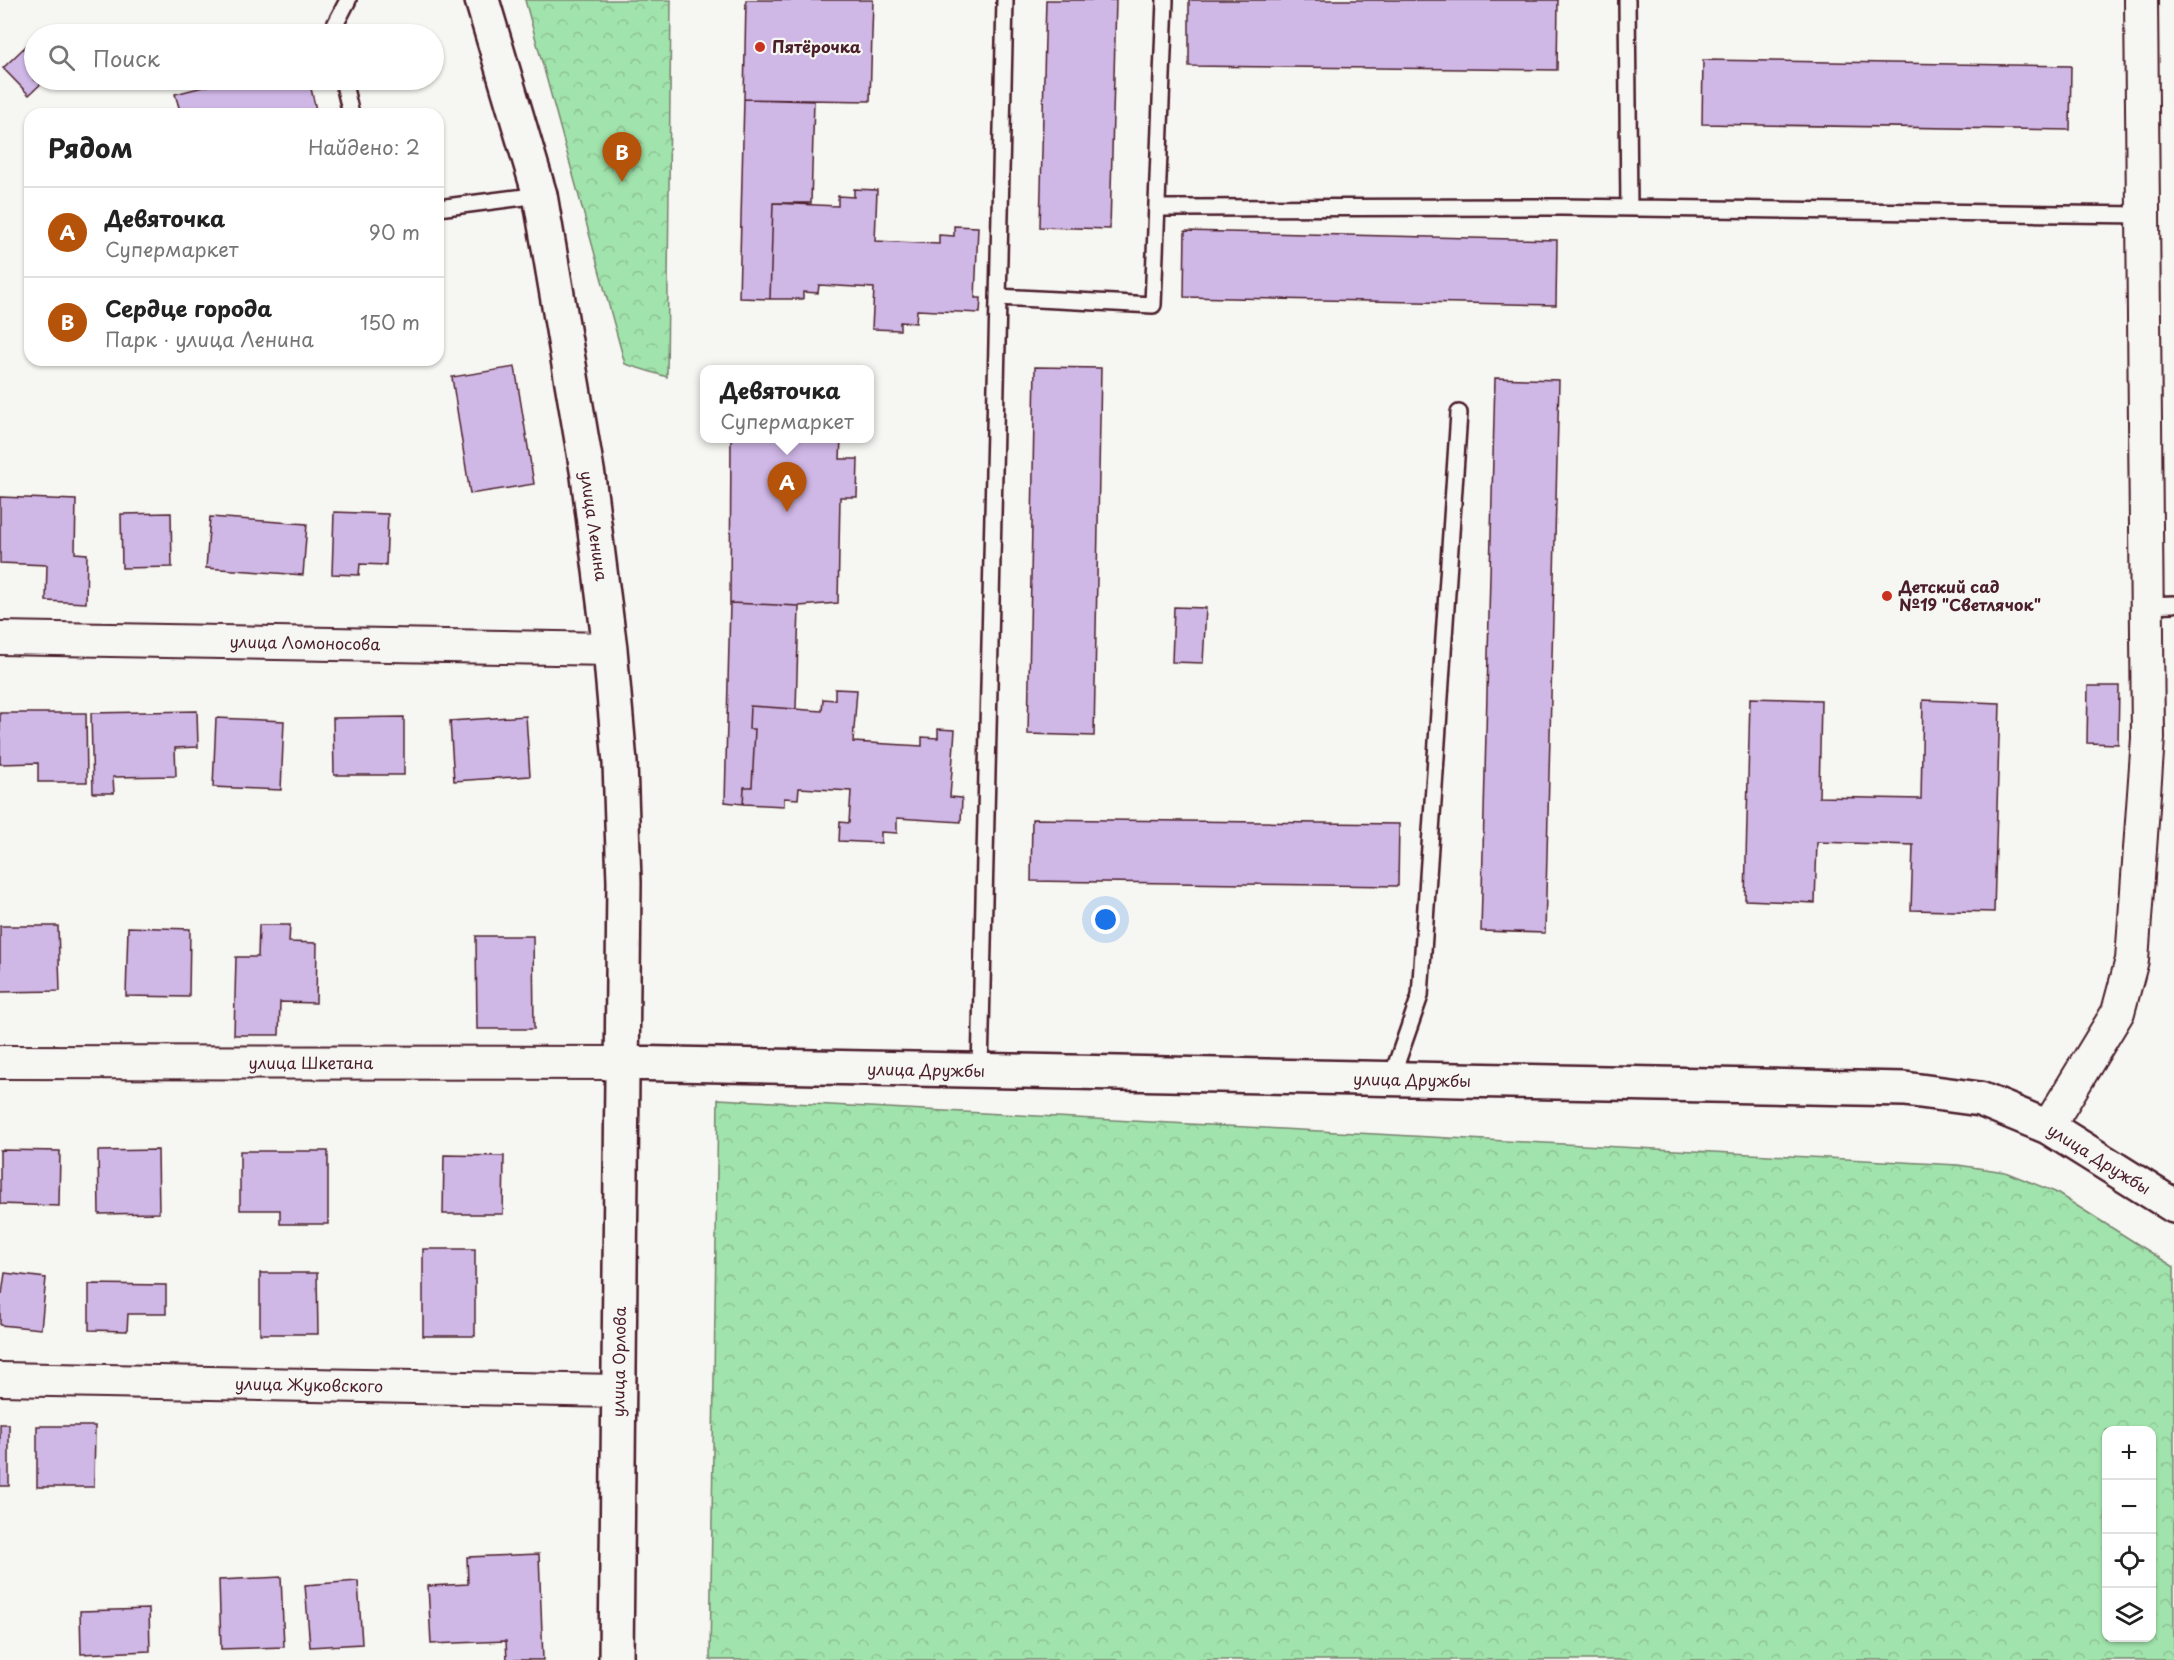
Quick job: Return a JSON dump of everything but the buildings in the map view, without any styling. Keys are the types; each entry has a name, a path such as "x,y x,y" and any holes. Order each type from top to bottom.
{"street":[{"name":"улица Ленина","path":"482,0 540,195 588,476 610,649 620,762 624,882 622,1063"},
{"path":"2048,1127 2118,1012 2132,960 2160,604 2143,215 2141,0"},
{"name":"улица Ломоносова","path":"0,638 610,649"},
{"name":"улица Шкетана","path":"0,1062 622,1063"},
{"name":"улица Дружбы","path":"622,1063 1905,1089 1980,1099 2048,1127 2174,1206"},
{"name":"улица Орлова","path":"616,1660 622,1063"},
{"name":"улица Жуковского","path":"0,1378 619,1391"}],"lane":[{"path":"336,24 348,0"},
{"path":"980,1072 1005,0"},
{"path":"998,297 1153,305 1165,0"},
{"path":"1627,0 1629,208"},
{"path":"345,90 350,108"},
{"path":"444,207 540,195"},
{"path":"1157,208 1629,208 2143,215"},
{"path":"1391,1079 1420,996 1459,413"}],"green space":[{"path":"525,0 671,0 667,377 625,364"},
{"path":"718,1099 1958,1165 2005,1172 2055,1192 2174,1267 2174,1660 710,1660"}],"place":[{"name":"Пятёрочка","path":"760,47"},
{"name":"Сердце города","path":"622,182"},
{"name":"Девяточка","path":"787,512"},
{"name":"Детский сад №19 \"Светлячок\"","path":"1887,596"}]}
